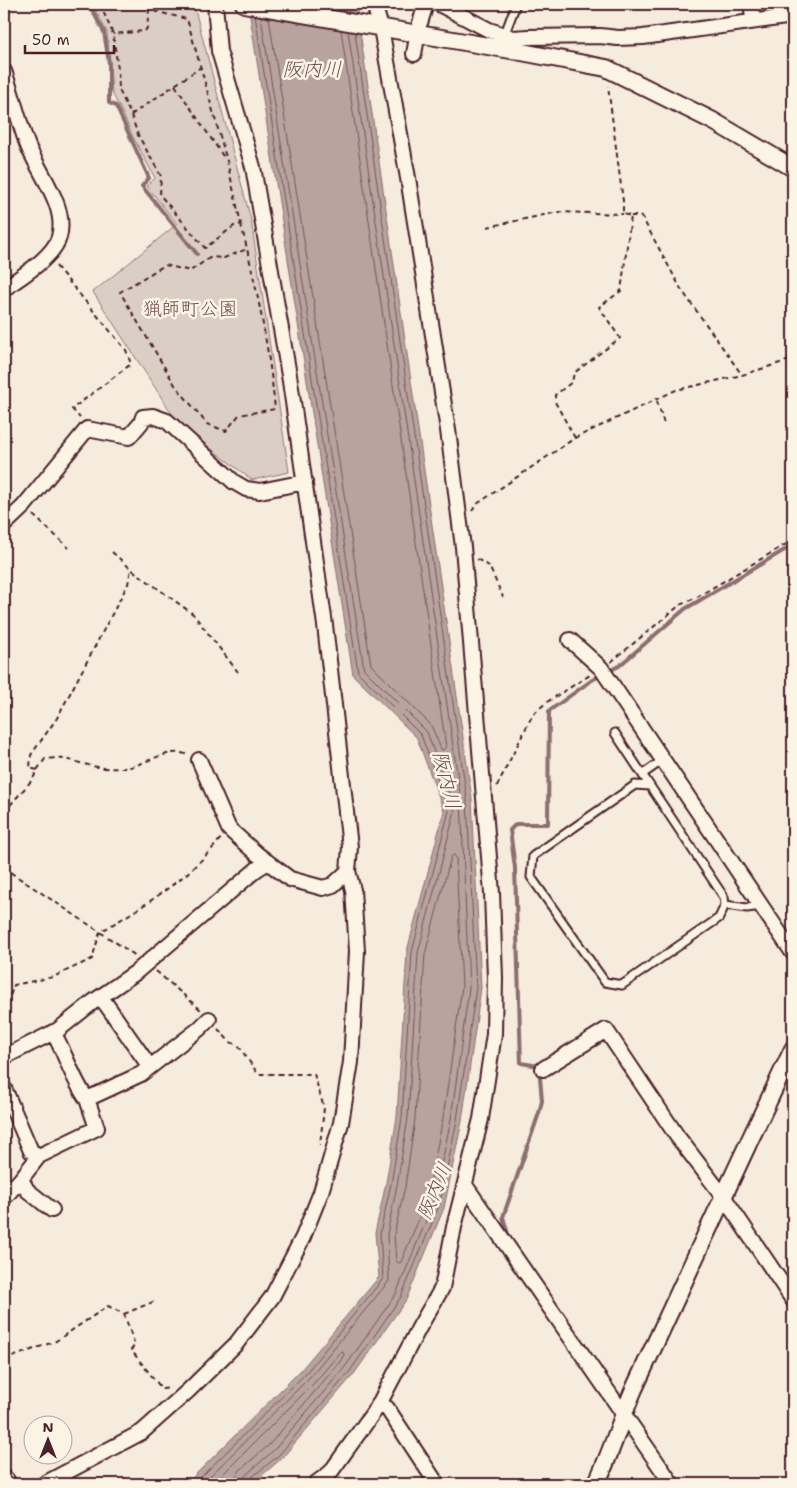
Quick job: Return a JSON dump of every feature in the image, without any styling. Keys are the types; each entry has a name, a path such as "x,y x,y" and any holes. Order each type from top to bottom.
{"street":[{"path":"44,1484 142,1432 188,1391 236,1344 272,1297 303,1237 321,1192 340,1123 351,1062 357,951 354,890 348,871 350,847 325,625 290,380 253,168 219,51 215,4"},
{"path":"244,4 381,28 509,42 606,68 713,121 793,168"},
{"path":"315,1484 330,1473 378,1406 442,1288 454,1227 481,1119 494,1034 495,978 492,893 463,547 448,430 408,178 381,28 374,4"},
{"path":"420,23 426,4"},
{"path":"439,4 509,42 528,37 600,36 618,38 643,36 793,16"},
{"path":"753,4 753,21"},
{"path":"4,71 26,143 58,208 61,222 59,239 47,258 4,289"},
{"path":"4,525 24,506 87,429 129,437 141,424 143,417 153,416 167,421 234,482 246,489 260,491 304,482"},
{"path":"570,640 602,668 793,953"},
{"path":"199,760 229,829 290,879 323,888 333,885 348,871"},
{"path":"4,1057 58,1030 136,973 257,869 268,862"},
{"path":"101,997 150,1067"},
{"path":"86,1099 141,1074 200,1029 209,1019"},
{"path":"543,1069 606,1030 677,1136 723,1196 793,1300"},
{"path":"4,1198 39,1156 97,1128 86,1099 53,1032"},
{"path":"596,1484 623,1415 723,1196 793,1049"},
{"path":"4,1088 31,1150 39,1156"},
{"path":"21,1179 27,1190 52,1210"},
{"path":"465,1185 672,1484"},
{"path":"378,1406 387,1408 437,1484"},
{"path":"4,1477 7,1480 6,1484"}],"lane":[{"path":"509,42 516,4"},
{"path":"615,733 724,896 724,905 719,918 622,984 605,982 531,876 533,856 635,785 650,786"},
{"path":"644,774 663,760"},
{"path":"724,905 747,908 762,906"}],"path":[{"path":"100,4 113,34 119,90 138,135 161,176 160,194 205,248 234,226 241,224"},
{"path":"113,34 144,31 147,28 149,10 183,17 187,19 201,67 249,256 271,366 275,409 239,415 226,431 207,424 175,386 120,292 165,265 190,271 211,257 224,258 247,249"},
{"path":"131,115 201,67"},
{"path":"606,68 623,201 623,214"},
{"path":"175,85 226,161"},
{"path":"487,228 558,212 640,216 681,289 742,376"},
{"path":"575,438 555,402 555,395 572,382 574,373 620,338 599,307 621,291 631,216"},
{"path":"47,258 53,262 126,350 131,364 72,409 87,429"},
{"path":"469,517 477,504 575,438 676,390 742,376 793,359"},
{"path":"657,400 664,424"},
{"path":"24,506 69,548"},
{"path":"484,801 493,794 533,714 546,702 614,661 680,605 697,597 793,540"},
{"path":"463,547 488,566 503,597"},
{"path":"112,552 131,569 193,614 238,672"},
{"path":"37,770 30,768 31,755 57,718 128,584 131,569"},
{"path":"4,812 33,780 45,759 58,757 99,768 127,768 152,758 181,752 199,760"},
{"path":"4,1012 14,984 53,977 92,959 100,932 129,915 177,881 209,854 229,829"},
{"path":"124,1314 155,1301"},
{"path":"4,1360 56,1342 108,1306 124,1314 135,1345 131,1350 162,1389 171,1388"}],"green space":[{"name":"猟師町公園","path":"92,4 182,4 194,6 251,220 289,472 252,480 178,423 93,292 177,224 147,186 155,178 112,93 107,32"}],"water":[{"name":"阪内川","path":"248,4 356,4 472,799 481,988 462,1121 444,1208 406,1300 354,1374 282,1458 252,1484 186,1484 301,1370 379,1277 375,1233 397,1117 407,951 444,811 417,738 353,675"}],"waterway":[{"path":"89,4 104,32 109,63 109,103 116,106 149,178 142,186 197,254"},
{"path":"508,1234 503,1217 542,1101 539,1066 521,1063 515,868 510,830 516,824 548,824 549,711 592,680 619,666 685,609 793,545"}]}
